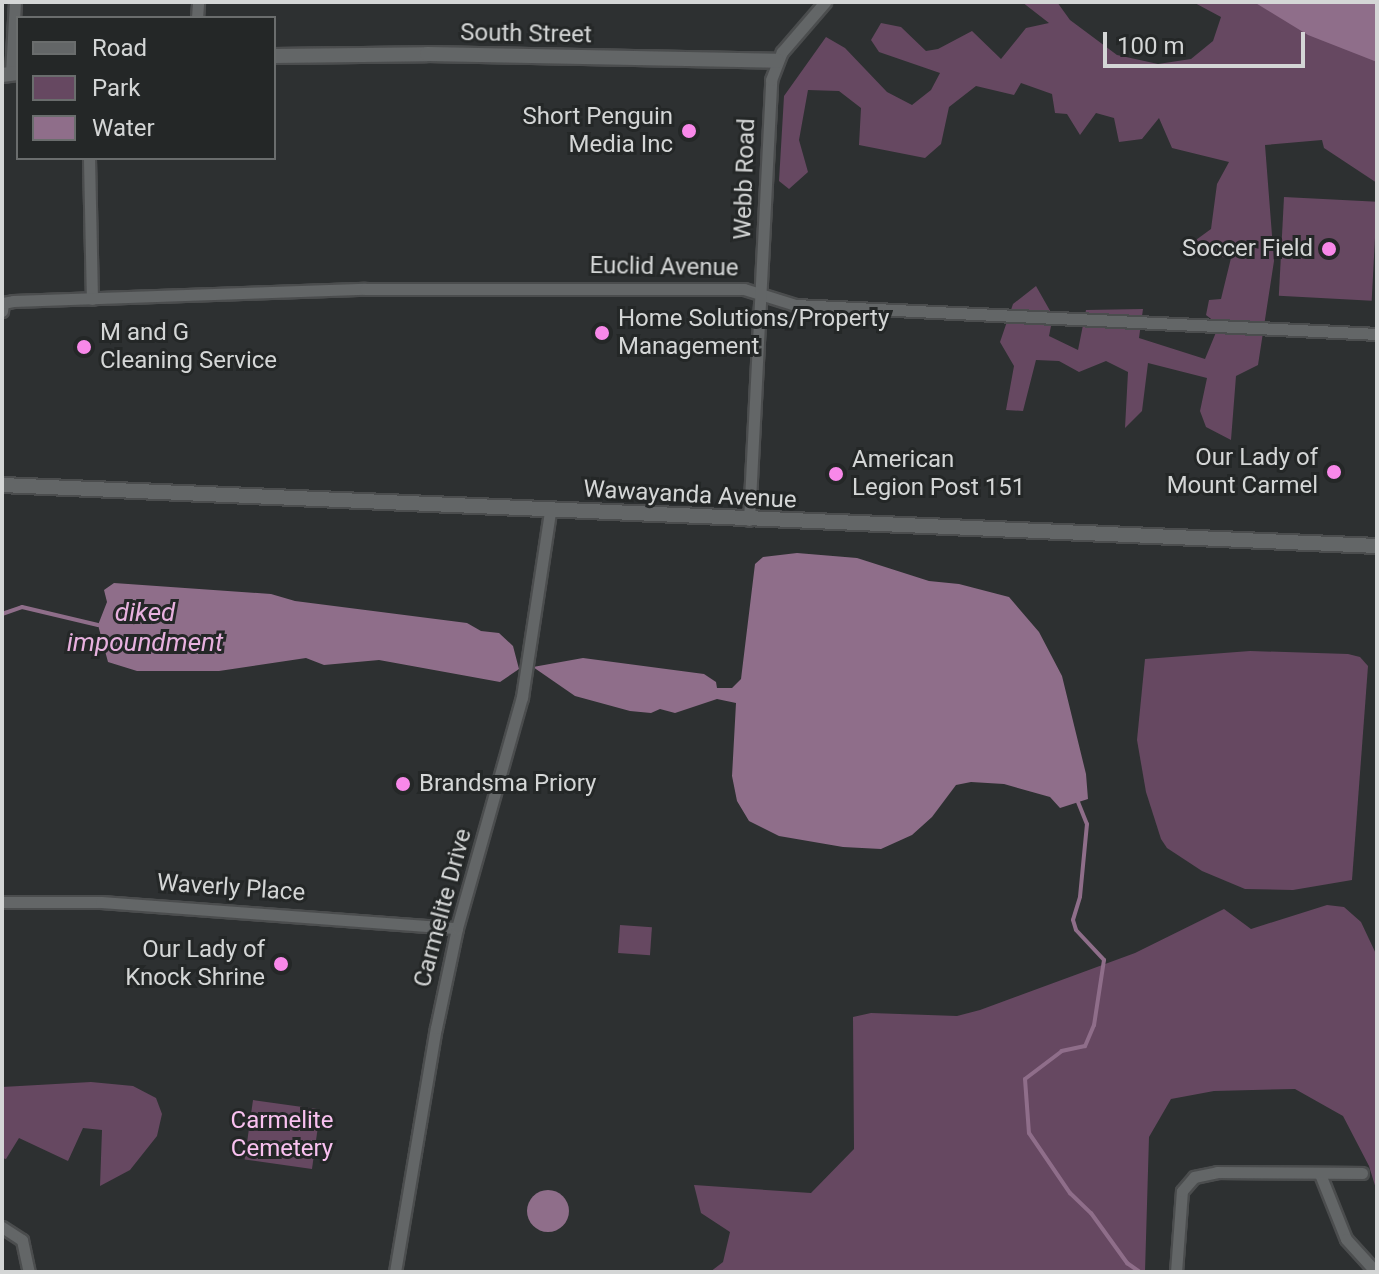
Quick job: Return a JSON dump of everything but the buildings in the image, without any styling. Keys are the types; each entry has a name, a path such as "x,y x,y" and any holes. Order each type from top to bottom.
{"street":[{"path":"10,74 15,2"},
{"name":"Webb Road","path":"749,520 763,295 771,80 777,61 825,2"},
{"name":"South Street","path":"276,56 427,54 777,61"},
{"path":"89,160 92,299"},
{"name":"Euclid Avenue","path":"2,311 3,303 13,301 500,287 744,289 795,305 1377,334"},
{"name":"Wawayanda Avenue","path":"2,485 1377,546"},
{"name":"Carmelite Drive","path":"395,1272 433,1042 457,928 522,697 550,511"},
{"name":"Waverly Place","path":"2,902 185,906 457,928"},
{"path":"1176,1272 1182,1191 1194,1177 1217,1172 1362,1173"},
{"path":"1320,1174 1346,1239 1376,1272"},
{"path":"2,1227 22,1240 29,1272"}],"green space":[{"path":"1022,2 1057,2 1070,20 1117,55 1158,64 1191,59 1213,41 1221,17 1193,2 1377,2 1377,183 1324,148 1322,140 1265,145 1274,261 1258,365 1236,376 1231,440 1206,427 1200,411 1207,378 1148,363 1142,411 1125,428 1128,372 1106,361 1079,372 1059,361 1036,360 1023,411 1006,410 1014,366 1000,342 1013,304 1036,286 1053,316 1049,336 1078,350 1086,310 1143,309 1139,338 1205,359 1219,325 1206,315 1209,300 1221,299 1231,258 1203,255 1189,245 1211,229 1217,184 1229,162 1172,148 1159,118 1142,139 1119,142 1114,118 1096,113 1080,135 1067,114 1055,113 1052,94 1021,83 1014,95 976,86 949,107 941,144 925,158 859,145 861,108 839,91 808,90 799,140 808,172 789,189 779,181 784,96 826,37 845,48 887,92 912,105 931,90 940,73 879,52 871,40 881,23 901,27 926,51 938,49 972,31 1001,59 1026,28 1049,23"},
{"name":"Soccer Field","path":"1284,197 1377,202 1372,301 1279,296"},
{"path":"1250,651 1348,654 1360,657 1368,666 1352,880 1293,890 1245,889 1202,871 1167,848 1161,839 1146,792 1137,740 1145,659"},
{"path":"1327,905 1344,907 1361,922 1377,956 1377,1192 1369,1166 1343,1116 1295,1089 1214,1091 1171,1099 1149,1137 1145,1272 710,1272 723,1262 730,1232 701,1213 694,1185 811,1193 854,1149 853,1017 871,1013 957,1016 1135,953 1224,909 1251,929"},
{"path":"620,925 652,927 650,955 618,953"},
{"path":"91,1082 133,1086 156,1098 162,1114 157,1136 130,1170 100,1186 102,1130 83,1128 68,1161 19,1138 6,1159 2,1158 2,1087"},
{"name":"Carmelite Cemetery","path":"253,1100 320,1109 312,1169 245,1159"}],"water":[{"path":"1254,2 1377,2 1377,62 1308,35"},
{"path":"797,553 857,558 929,581 959,584 1009,597 1039,632 1062,676 1086,774 1088,799 1060,808 1050,797 1004,784 971,782 956,785 932,817 912,835 881,849 843,847 779,836 749,821 737,801 732,776 736,703 717,699 675,713 660,709 651,713 630,711 575,696 533,667 583,658 704,674 716,682 717,688 732,688 741,679 755,564 763,557"},
{"name":"diked impoundment","path":"114,583 271,594 295,601 467,623 481,631 499,633 513,646 519,669 500,682 379,660 324,665 306,658 219,671 137,671 108,662 98,625 107,602 104,590"},
{"path":"548,1190 563,1196 569,1211 563,1226 548,1232 533,1226 527,1211 533,1196"}],"waterway":[{"path":"2,614 22,607 98,625"},
{"path":"1078,802 1087,824 1080,897 1073,920 1076,930 1104,960 1094,1025 1085,1046 1062,1051 1025,1079 1029,1133 1070,1193 1091,1213 1127,1263 1140,1272"}],"place":[{"name":"Short Penguin Media Inc","path":"689,131"},
{"name":"Soccer Field","path":"1329,249"},
{"name":"Home Solutions/Property Management","path":"602,333"},
{"name":"M and G Cleaning Service","path":"84,347"},
{"name":"Our Lady of Mount Carmel","path":"1334,472"},
{"name":"American Legion Post 151","path":"836,474"},
{"name":"Brandsma Priory","path":"403,784"},
{"name":"Our Lady of Knock Shrine","path":"281,964"}]}
